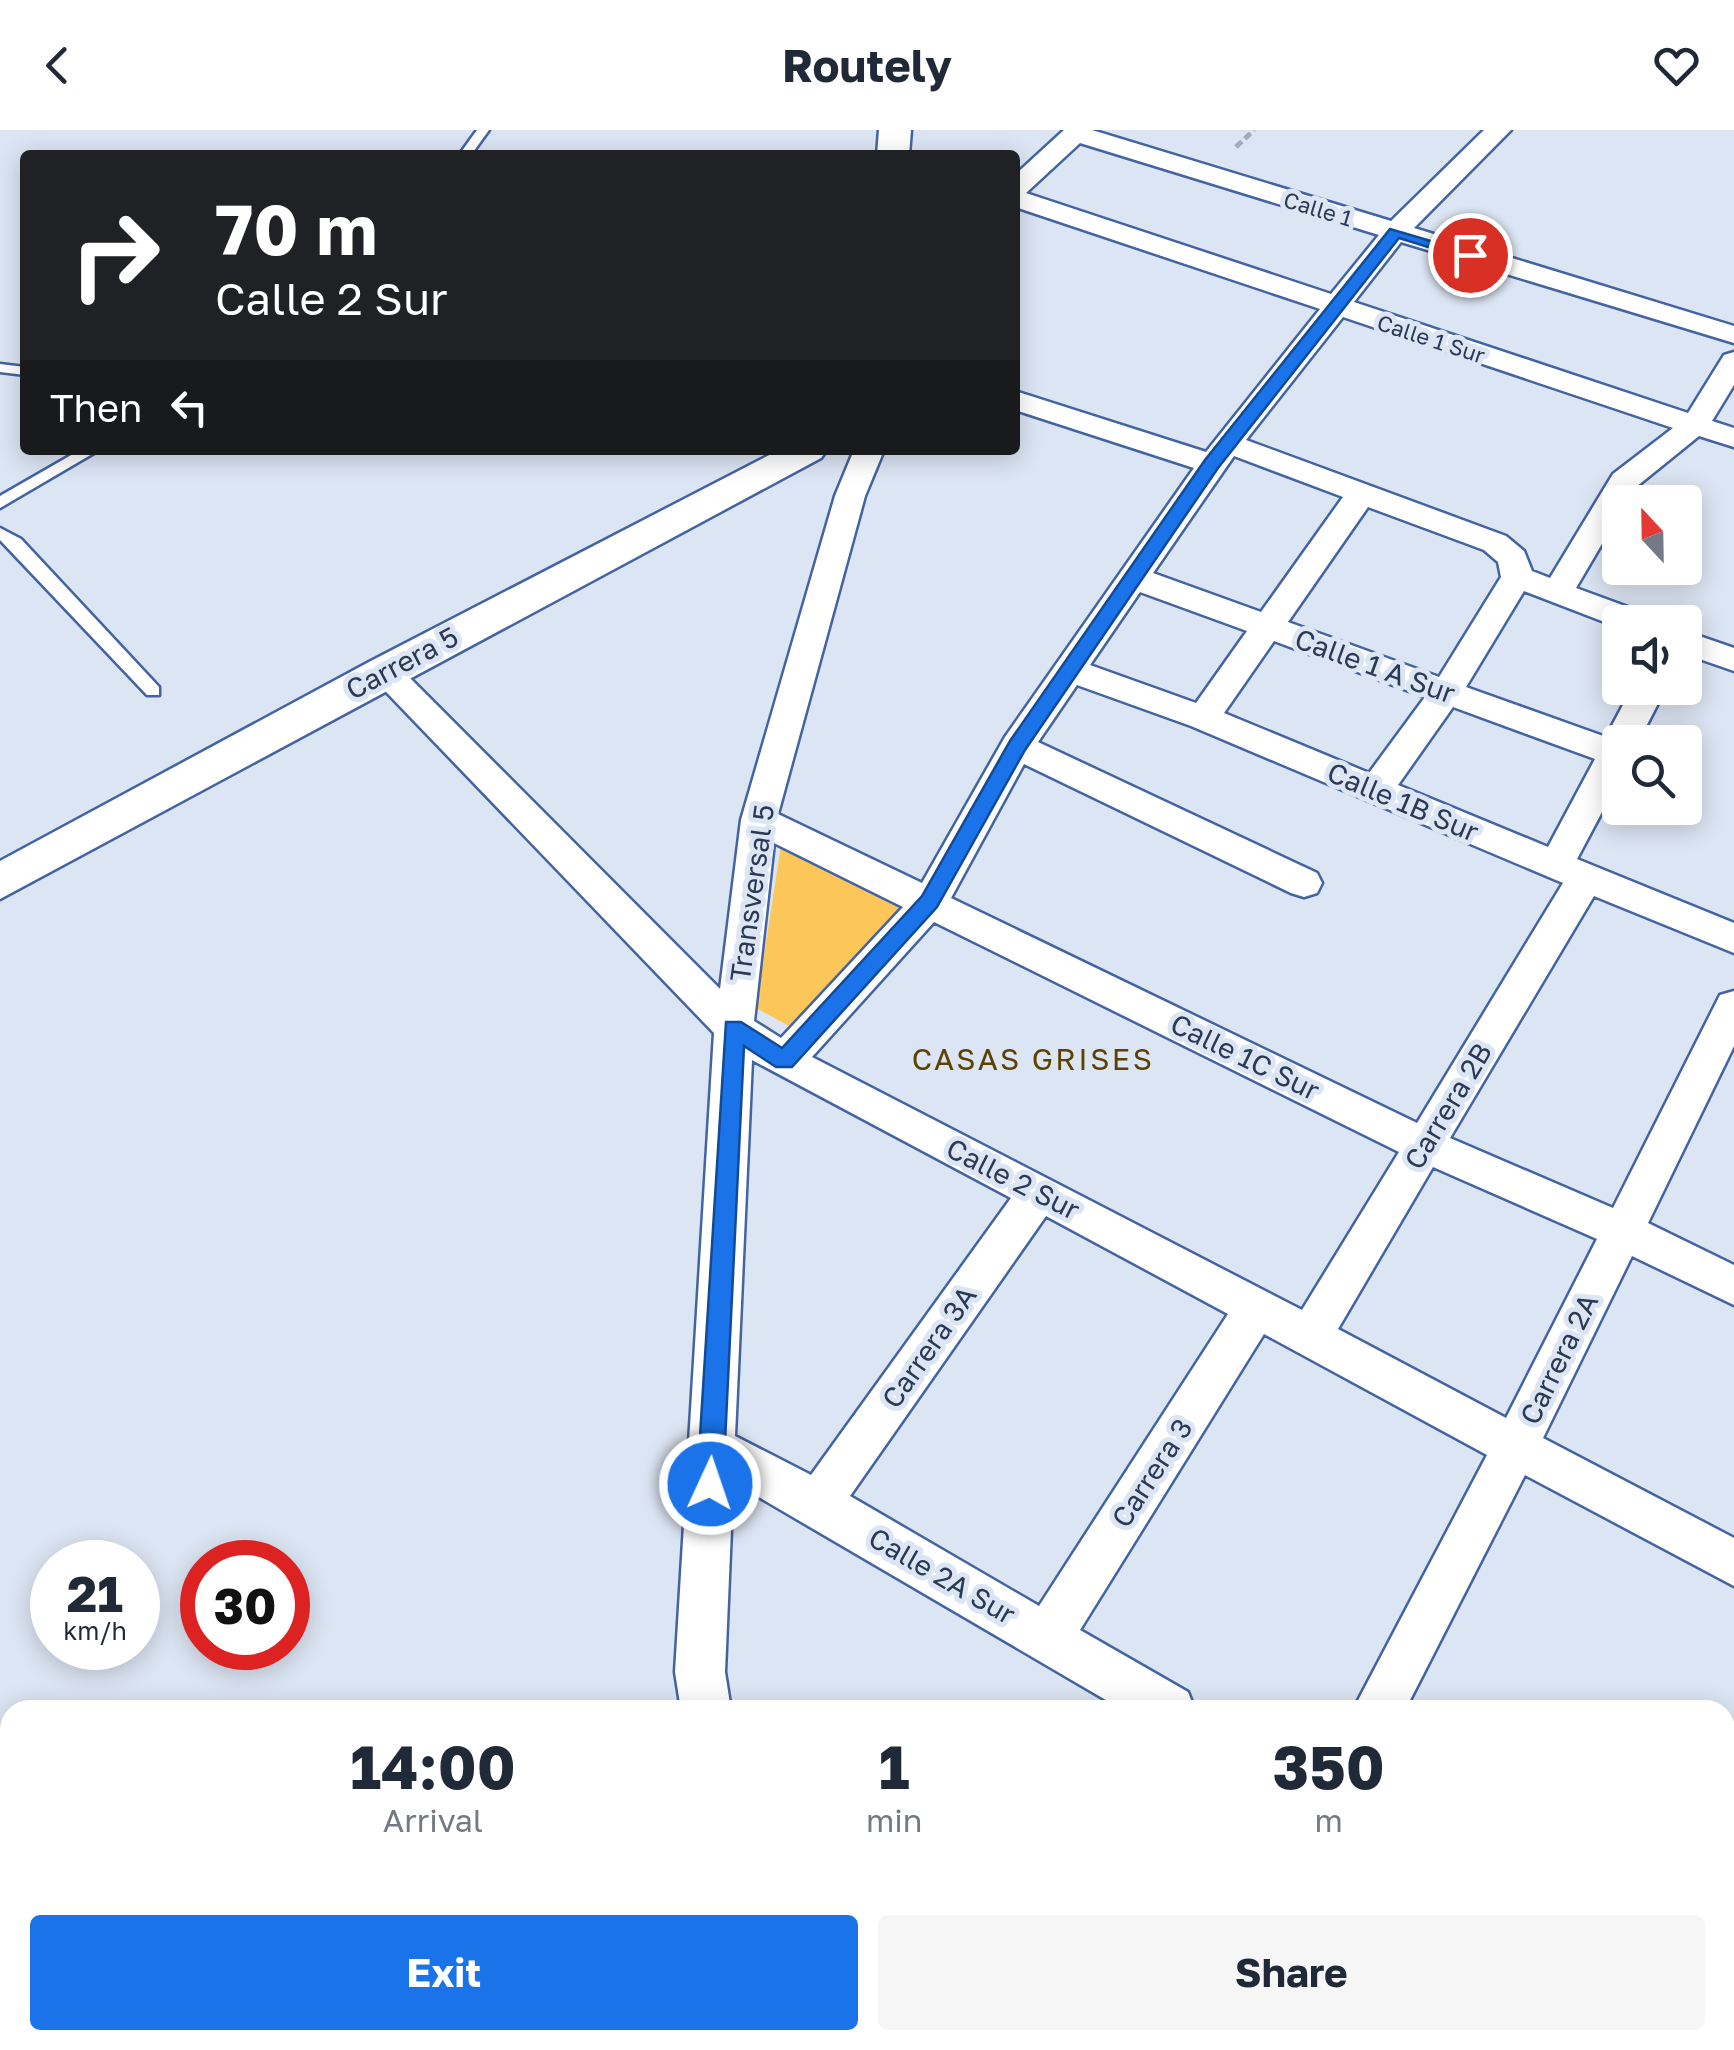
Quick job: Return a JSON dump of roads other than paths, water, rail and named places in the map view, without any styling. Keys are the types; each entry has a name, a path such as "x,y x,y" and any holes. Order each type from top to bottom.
{"street":[{"path":"784,1061 930,902 1017,746 1220,454 1395,232 1498,130"},
{"path":"1020,184 1077,131"},
{"name":"Calle 1","path":"1077,131 1734,335"},
{"name":"Calle 1 Sur","path":"1020,200 1734,438"},
{"path":"1557,592 1624,481 1695,425 1734,361"},
{"path":"1020,401 1361,494 1494,543 1512,558 1517,577 1447,691 1376,790"},
{"name":"Carrera 5","path":"0,882 384,672 798,455"},
{"name":"Transversal 5","path":"704,1700 700,1672 734,1028 759,820 850,496 867,455"},
{"path":"1203,718 1361,494"},
{"path":"1517,577 1602,609"},
{"name":"Calle 1 A Sur","path":"1134,578 1447,691 1602,741"},
{"path":"1702,648 1734,660"},
{"name":"Calle 1B Sur","path":"1070,670 1203,718 1734,939"},
{"name":"Calle 2 Sur","path":"384,672 734,1028 784,1061 1040,1192 1734,1563"},
{"path":"1017,746 1304,883"},
{"path":"1571,871 1602,791"},
{"name":"Calle 1C Sur","path":"759,820 1424,1145 1622,1231 1734,1286"},
{"name":"Carrera 2B","path":"1310,1336 1424,1145 1571,871"},
{"name":"Carrera 2A","path":"1383,1700 1516,1446 1734,1006"},
{"name":"Carrera 3A","path":"818,1503 1040,1192"},
{"name":"Carrera 3","path":"1047,1638 1256,1308"},
{"name":"Calle 2A Sur","path":"712,1447 818,1503 1153,1700"}],"lane":[{"path":"468,150 484,130"},
{"path":"0,503 82,455"},
{"path":"0,533 153,691"}],"district":[{"name":"CASAS GRISES","path":"1033,1060"}]}
